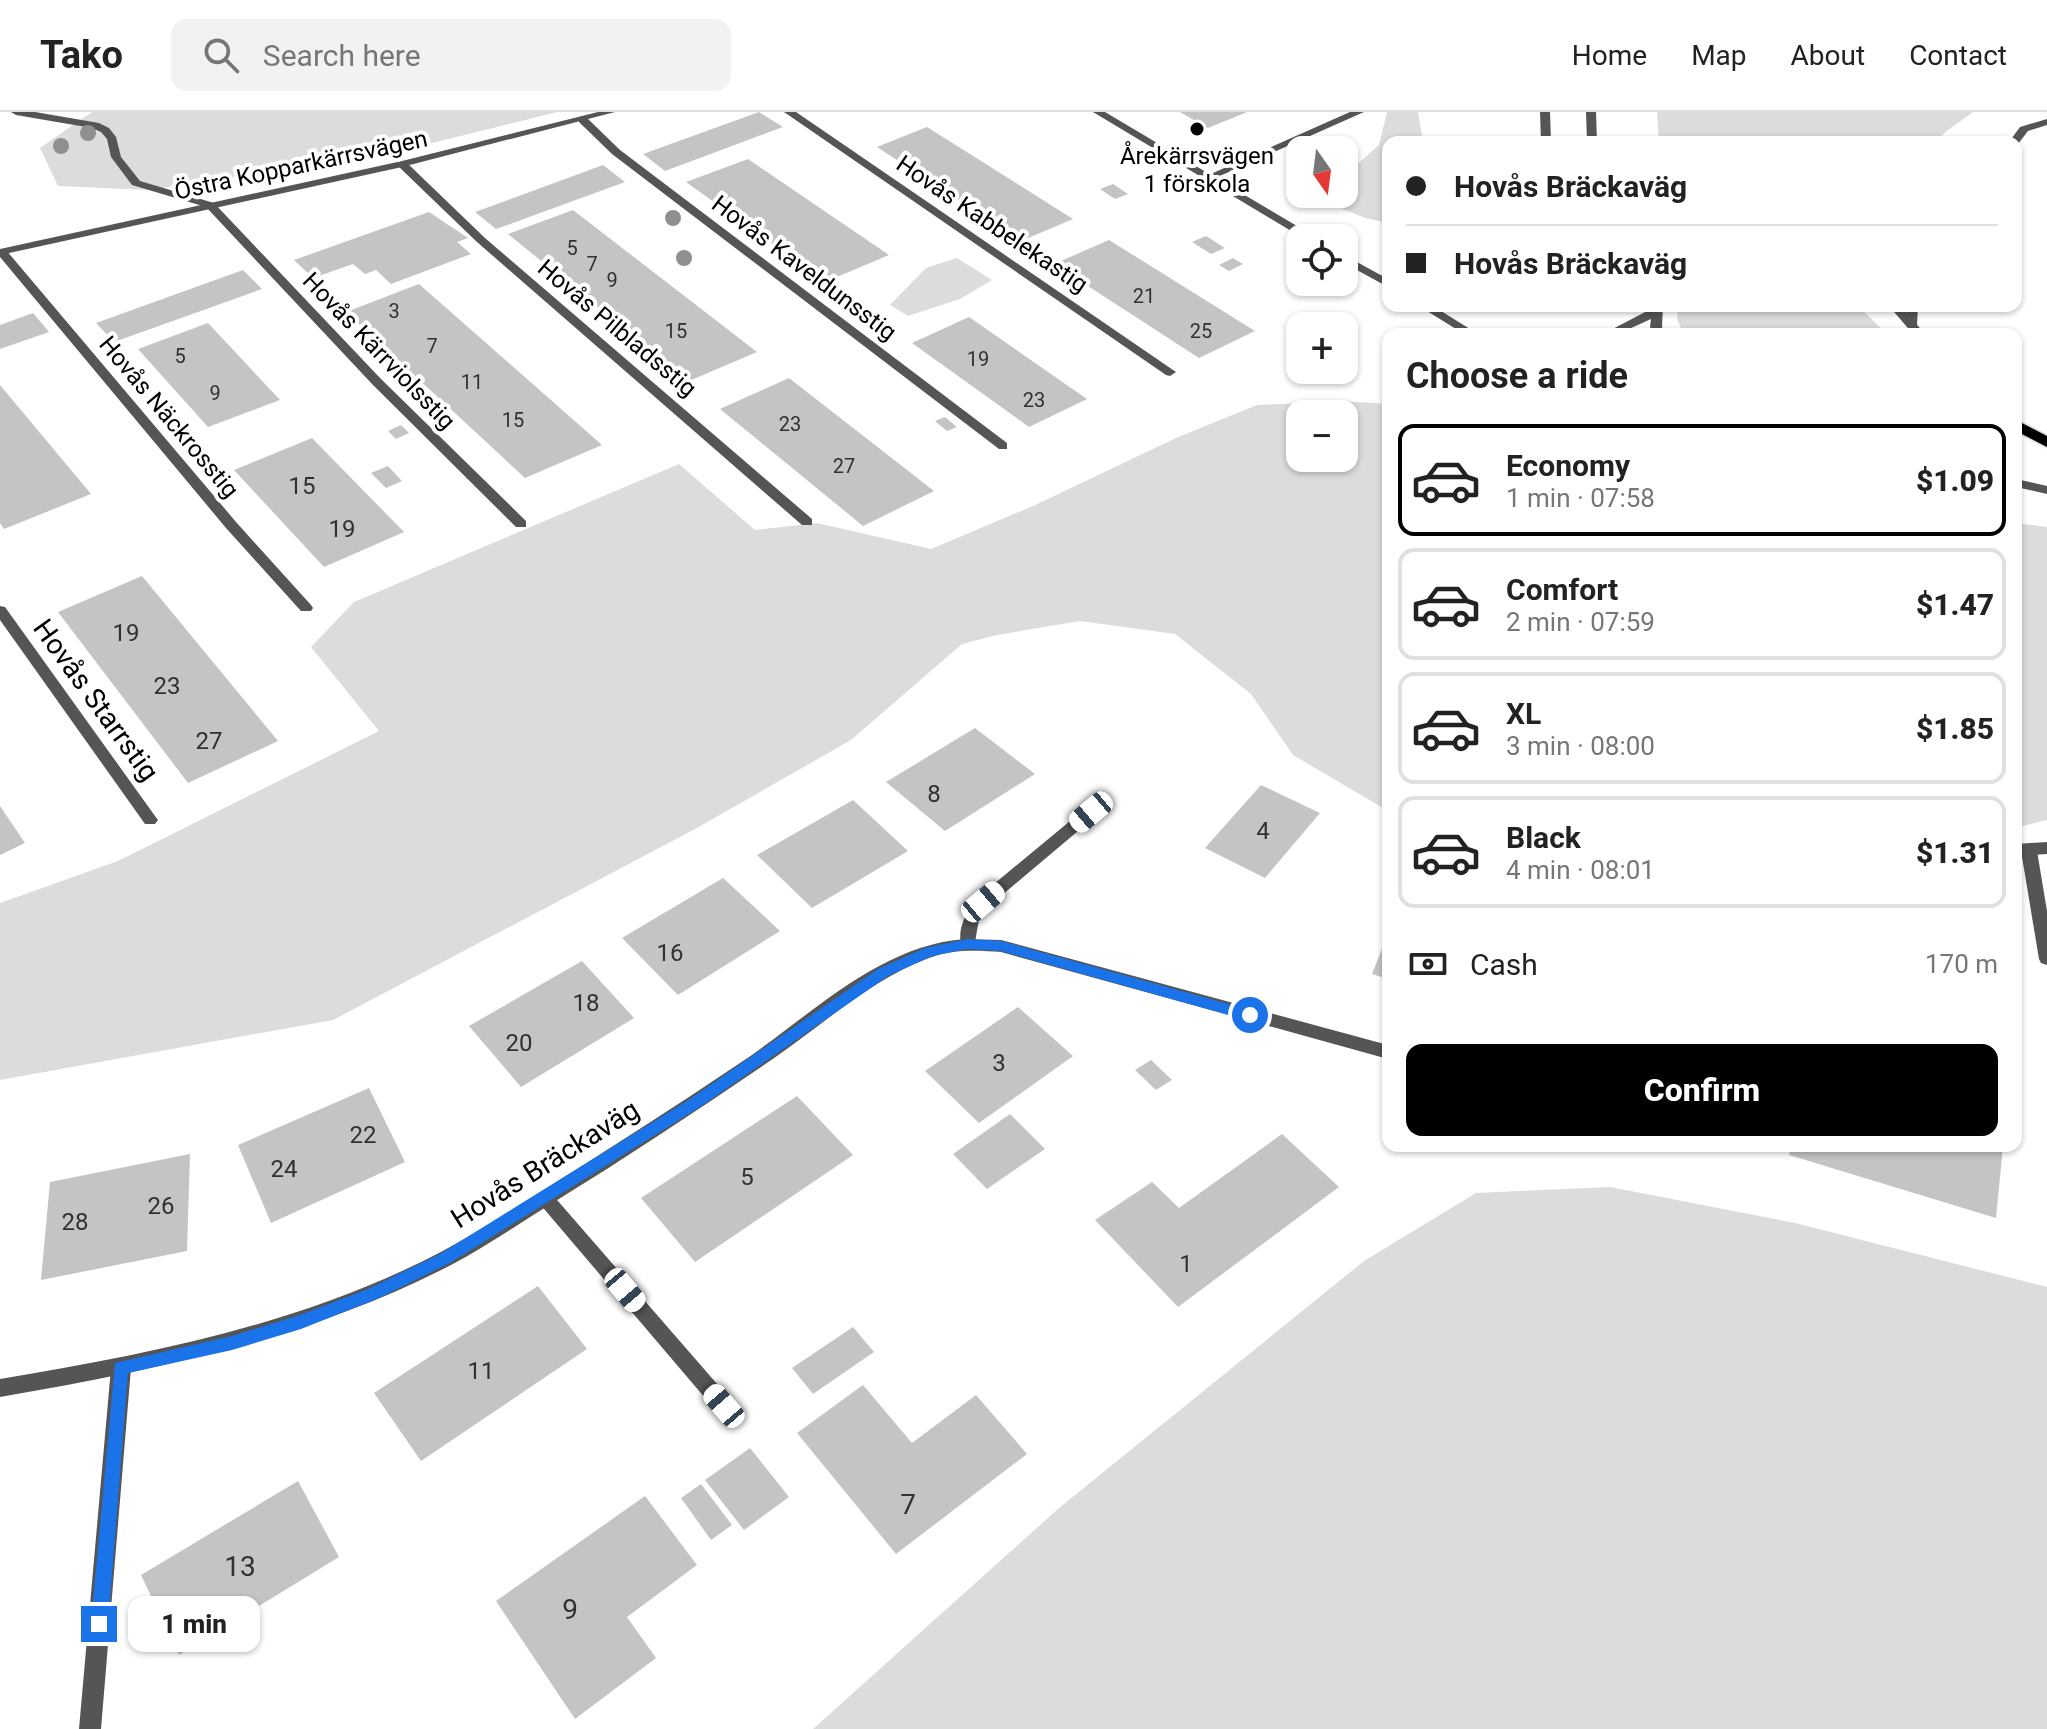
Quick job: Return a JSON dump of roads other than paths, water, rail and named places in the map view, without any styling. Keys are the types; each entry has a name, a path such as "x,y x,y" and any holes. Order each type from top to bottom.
{"main road":[{"path":"2022,428 2047,442"}],"street":[{"path":"16,112 95,125 112,139 116,157 136,183 210,205"},
{"name":"Östra Kopparkärrsvägen","path":"1,252 402,164 610,112"},
{"name":"Hovås Kabbelekastig","path":"789,112 1170,372"},
{"path":"1098,112 1288,224"},
{"path":"1209,177 1359,112"},
{"path":"1545,112 1546,136"},
{"path":"1591,112 1592,136"},
{"name":"Hovås Kaveldunsstig","path":"583,120 616,152 1003,446"},
{"path":"2019,136 2024,129 2047,122"},
{"name":"Hovås Pilbladsstig","path":"402,164 481,240 807,522"},
{"name":"Hovås Kärrviolsstig","path":"210,205 377,382 521,524"},
{"name":"Hovås Näckrosstig","path":"1,252 231,525 306,608"},
{"path":"1358,266 1382,280"},
{"path":"1435,312 1462,328"},
{"path":"1620,328 1650,312"},
{"path":"1901,312 1916,328"},
{"path":"2022,484 2047,490"},
{"name":"Hovås Starrstig","path":"0,610 150,820"},
{"path":"968,944 971,918 983,902 1098,806"},
{"path":"2047,848 2022,851 2047,959"},
{"name":"Hovås Bräckaväg","path":"0,1388 121,1368 232,1343 301,1322 374,1293 445,1258 545,1198 695,1103 883,973 929,951 968,944 1001,946 1382,1050"},
{"path":"545,1198 724,1406"},
{"path":"90,1729 121,1368"}],"place":[{"name":"Årekärrsvägen 1 förskola","path":"1197,129"}]}
